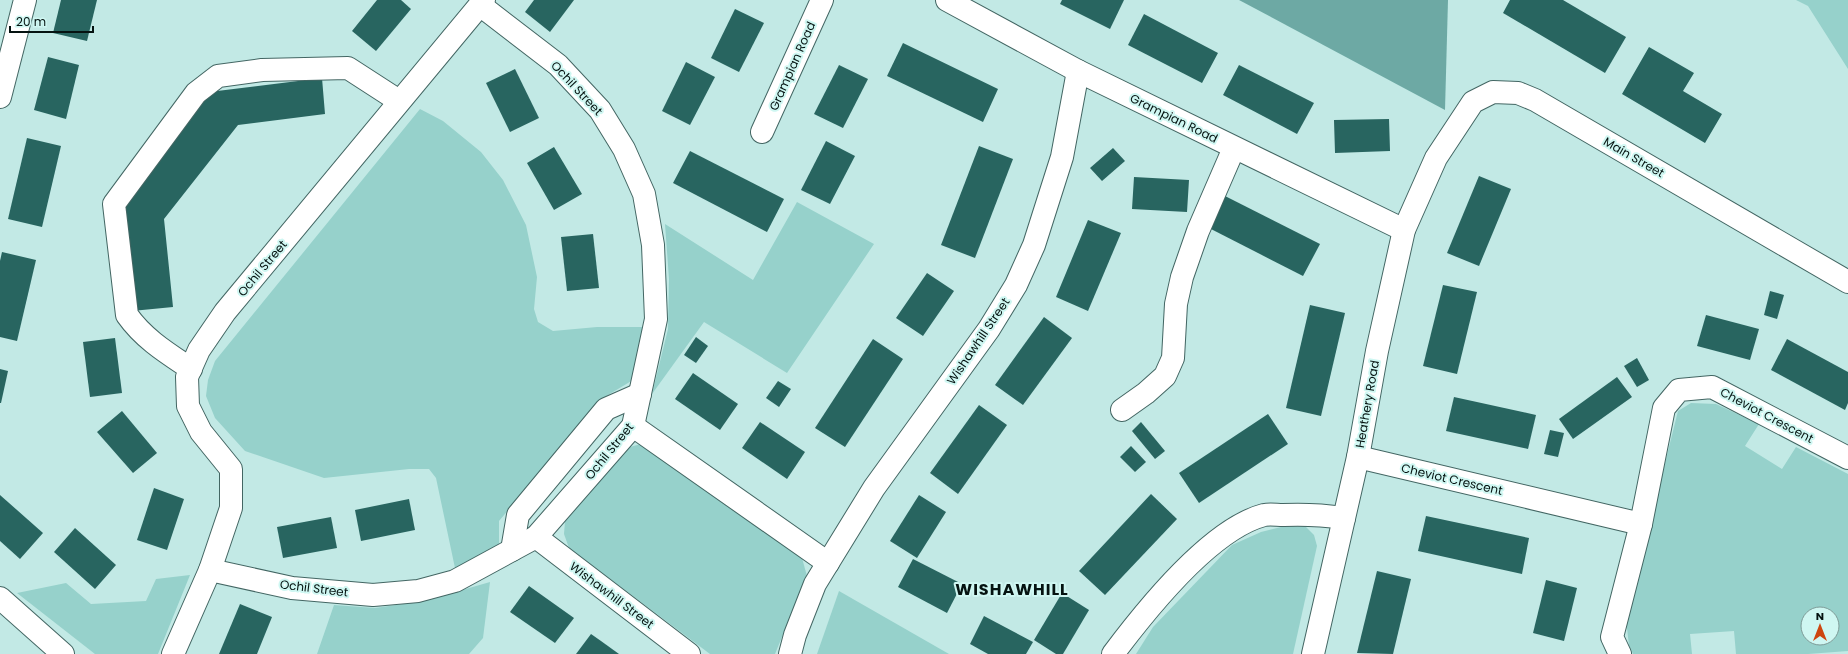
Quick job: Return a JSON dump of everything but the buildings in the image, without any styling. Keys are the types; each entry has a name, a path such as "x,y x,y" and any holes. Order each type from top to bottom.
{"street":[{"path":"0,97 25,0"},
{"name":"Grampian Road","path":"762,132 822,0"},
{"name":"Grampian Road","path":"947,0 1078,71 1404,230"},
{"name":"Ochil Street","path":"174,654 210,570 231,508 230,469 201,432 188,406 187,377 199,350 225,312 482,2 558,66 600,110 624,149 644,194 653,245 656,319 633,426 536,537 455,581 418,591 374,595 292,588 210,570"},
{"path":"191,368 157,346 137,328 127,315 114,204 196,93 218,76 262,70 348,68 399,102"},
{"name":"Wishawhill Street","path":"790,654 795,635 815,584 874,488 989,329 1016,285 1034,245 1062,157 1078,71"},
{"name":"Main Street","path":"1436,158 1473,102 1493,92 1518,93 1535,100 1848,282"},
{"path":"1122,410 1146,393 1165,376 1173,358 1176,304 1182,277 1198,231 1234,148"},
{"name":"Heathery Road","path":"1313,654 1358,457 1377,351 1404,230 1436,158"},
{"name":"Cheviot Crescent","path":"1620,654 1612,637 1641,524 1664,408 1679,390 1712,386 1848,458"},
{"path":"512,550 518,515 606,409 640,394"},
{"path":"633,426 828,563"},
{"name":"Cheviot Crescent","path":"1358,457 1641,524"},
{"path":"1114,654 1136,623 1201,554 1233,529 1265,515 1313,514 1344,518"},
{"name":"Wishawhill Street","path":"536,537 689,654"},
{"path":"0,598 63,654"}],"shaded area":[{"path":"1239,0 1448,0 1445,110"},
{"path":"1796,0 1848,0 1848,69 1808,6"},
{"path":"420,109 443,121 481,152 503,180 526,225 537,277 534,309 538,322 553,331 597,327 647,327 633,380 603,398 499,521 499,548 455,568 436,478 429,469 409,469 324,478 245,451 215,418 206,396 208,380 215,361"},
{"path":"797,202 874,244 787,373 704,322 652,394 668,329 669,279 665,224 753,280"},
{"path":"1691,403 1716,404 1759,424 1745,446 1782,469 1796,447 1848,474 1848,651 1808,654 1736,654 1734,631 1690,634 1692,654 1633,654 1629,646 1626,619 1678,411"},
{"path":"645,443 802,558 807,576 775,654 710,654 569,548 564,534 565,521 622,449"},
{"path":"1289,525 1304,525 1314,535 1317,546 1293,654 1136,654 1153,627 1232,545 1261,532"},
{"path":"190,575 158,654 95,654 17,593 66,583 91,604 146,601 156,579"},
{"path":"490,582 483,638 469,654 317,654 334,605 375,608 424,601"},
{"path":"839,591 949,654 817,654"}],"district":[{"name":"WISHAWHILL","path":"1012,589"}]}
